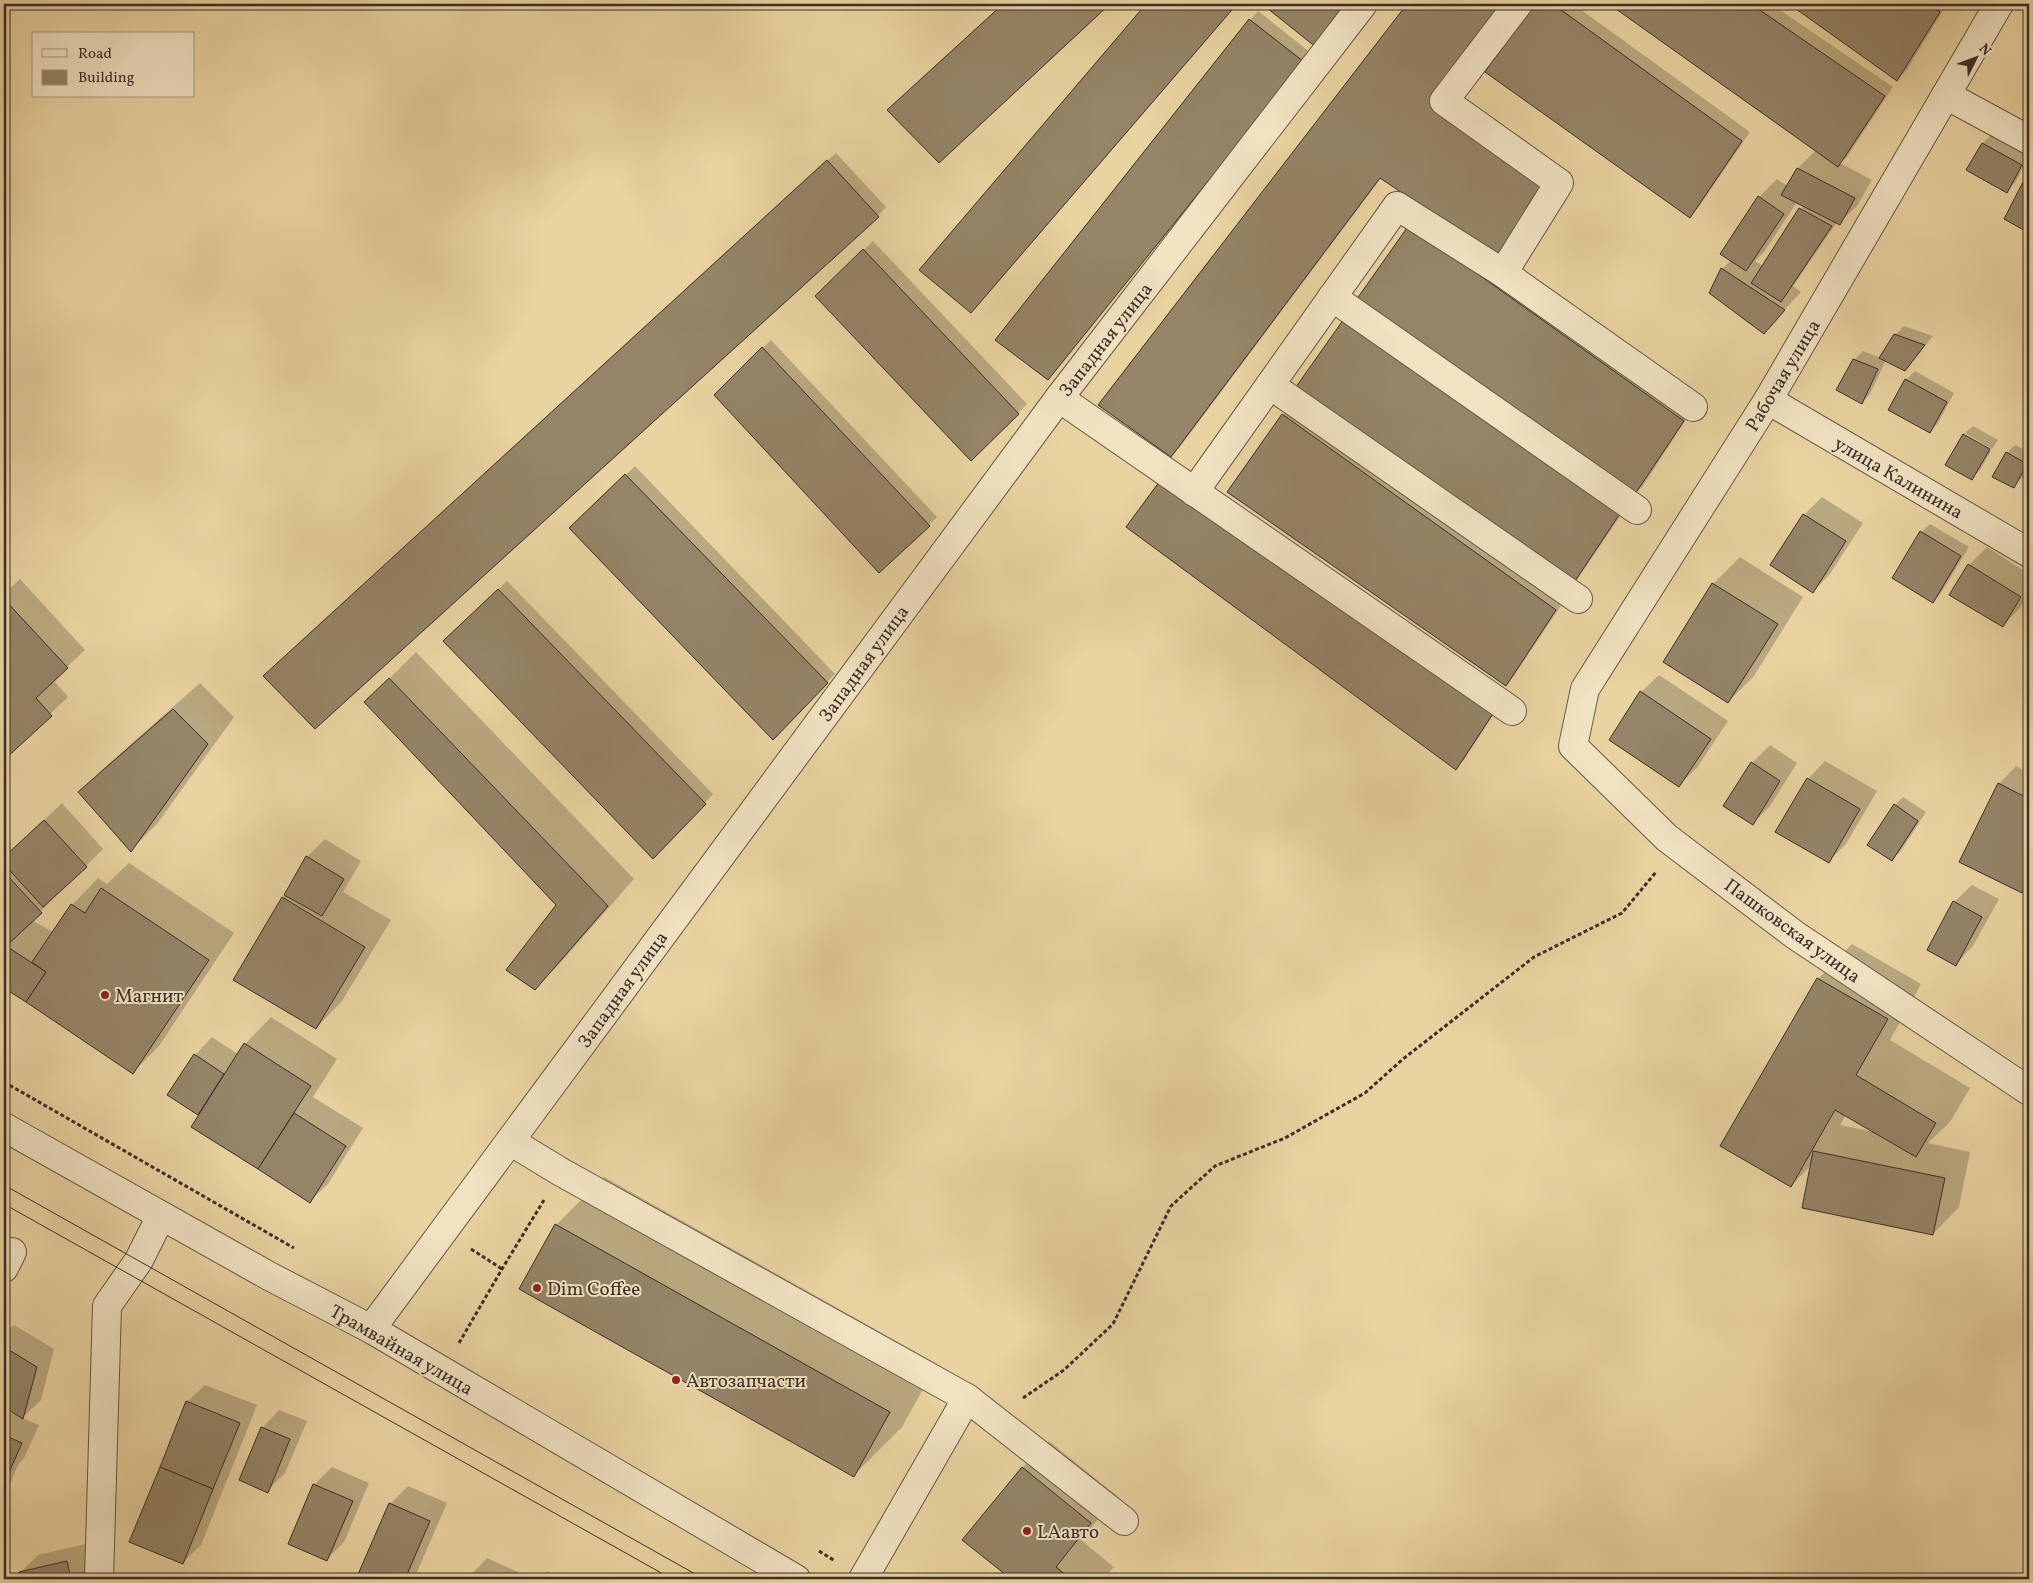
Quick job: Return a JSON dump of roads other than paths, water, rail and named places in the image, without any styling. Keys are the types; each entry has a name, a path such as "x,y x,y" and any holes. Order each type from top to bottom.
{"street":[{"name":"Западная улица","path":"371,1329 1059,398 1363,4"},
{"path":"1503,274 1559,184 1444,101 1518,4"},
{"name":"Рабочая улица","path":"1573,746 1585,689 1768,400 1999,4"},
{"path":"1946,94 2029,140"},
{"path":"1194,492 1397,206 1503,274 1693,406"},
{"path":"1332,297 1637,510"},
{"path":"1270,385 1578,599"},
{"path":"1059,398 1512,711"},
{"name":"улица Калинина","path":"1768,400 2029,553"},
{"name":"Пашковская улица","path":"1573,746 1667,838 1795,935 2029,1091"},
{"name":"Трамвайная улица","path":"4,1127 269,1276 371,1329 796,1579"},
{"path":"510,1141 561,1172 967,1398 1124,1521"},
{"path":"98,1579 107,1306 140,1260 162,1216"},
{"path":"863,1579 967,1398"}],"tram line":[{"path":"4,1185 704,1579"},
{"path":"4,1204 672,1579"},
{"path":"2013,1579 2029,1575"}],"place":[{"name":"Магнит","path":"105,995"},
{"name":"Dim Coffee","path":"537,1288"},
{"name":"Автозапчасти","path":"676,1380"},
{"name":"LAавто","path":"1027,1531"}]}
